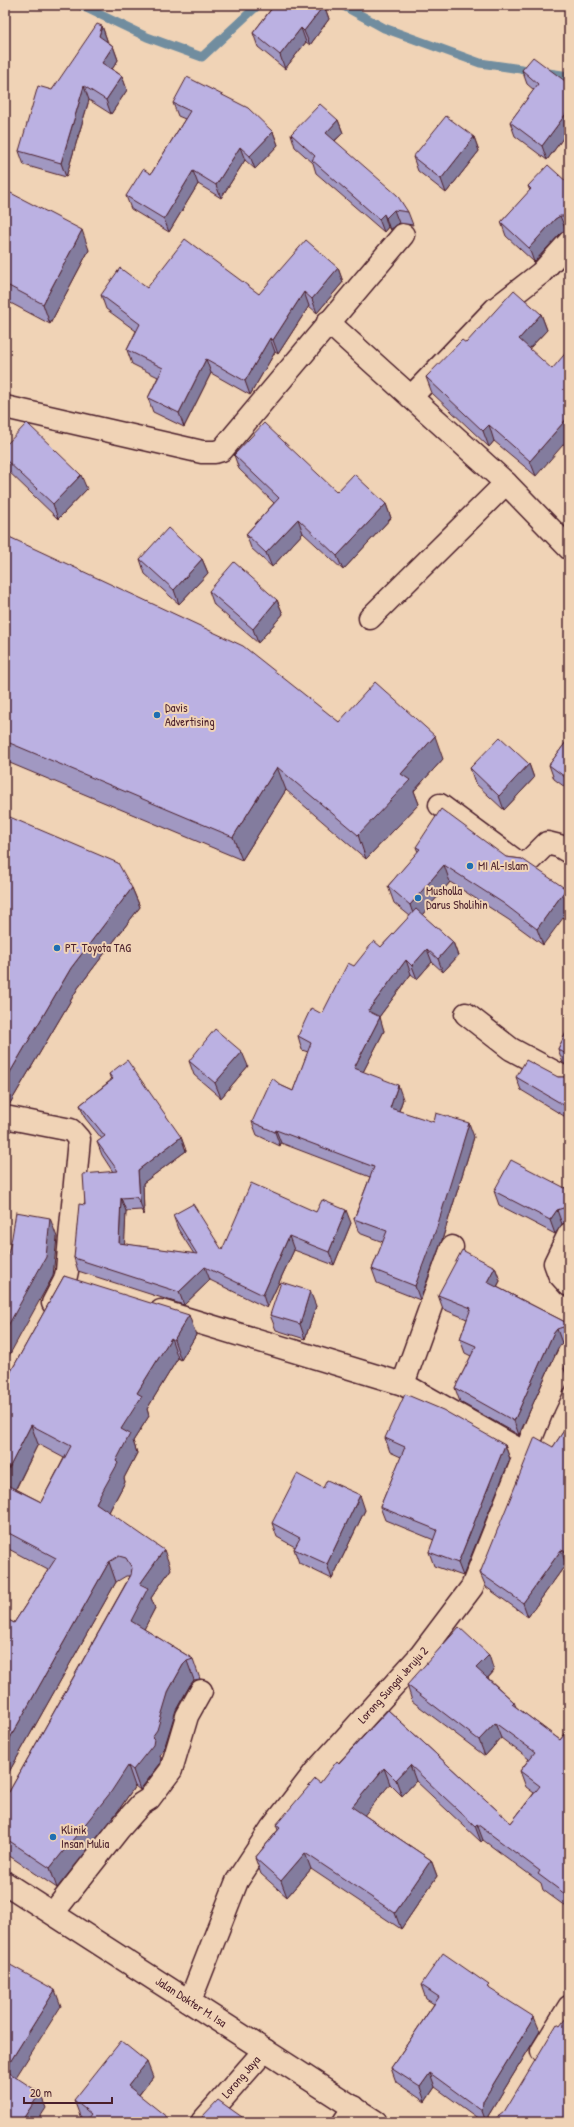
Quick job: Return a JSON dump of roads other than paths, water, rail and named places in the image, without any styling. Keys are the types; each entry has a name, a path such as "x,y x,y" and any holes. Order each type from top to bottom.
{"street":[{"path":"5,406 202,452 215,452 222,450 328,322 403,235"},
{"path":"411,398 496,309 541,273 569,242"},
{"path":"328,322 506,483 569,548"},
{"path":"370,618 506,483"},
{"path":"440,805 520,864 526,864 546,843 560,846 569,852"},
{"path":"466,1014 511,1049 569,1080"},
{"path":"5,1117 72,1130 79,1139 69,1253 65,1280 43,1321"},
{"path":"569,1234 555,1263 559,1274 569,1285"},
{"path":"403,1384 452,1247"},
{"path":"65,1280 86,1287"},
{"path":"142,1305 403,1384 525,1453"},
{"name":"Lorong Sungai Jeruju 2","path":"190,2001 237,1881 271,1829 314,1772 420,1656 472,1587 544,1406 569,1353"},
{"path":"53,1913 119,1829 141,1804 149,1799 171,1770 187,1716 201,1690"},
{"name":"Jalan Dokter M. Isa","path":"6,1885 53,1913 265,2050 349,2115 376,2122"},
{"path":"532,2068 569,2007"},
{"name":"Lorong Jaya","path":"202,2122 265,2050"}],"waterway":[{"path":"80,5 147,37 202,57 258,5"},
{"path":"342,5 384,28 480,63 569,76"}],"place":[{"name":"Davis Advertising","path":"157,715"},
{"name":"MI Al-Islam","path":"470,866"},
{"name":"Musholla Darus Sholihin","path":"418,898"},
{"name":"PT. Toyota TAG","path":"57,948"},
{"name":"Klinik Insan Mulia","path":"53,1837"}]}
